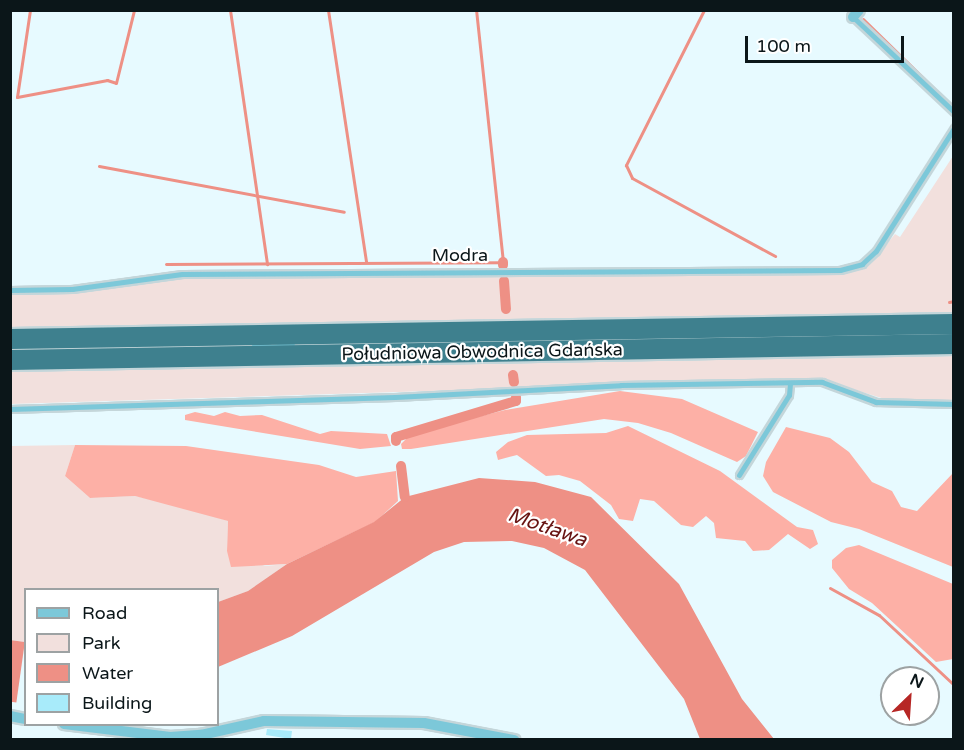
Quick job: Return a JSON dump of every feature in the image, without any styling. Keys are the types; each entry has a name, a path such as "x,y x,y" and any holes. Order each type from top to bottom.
{"highway":[{"name":"Południowa Obwodnica Gdańska","path":"10,339 954,324"},
{"name":"Południowa Obwodnica Gdańska","path":"10,360 954,344"}],"street":[{"path":"80,726 170,737 201,735 264,721 424,723 514,740"}],"lane":[{"path":"856,14 954,112"},
{"name":"Modra","path":"10,291 72,289 182,274 840,270 862,264 876,251 954,128"},
{"path":"193,357 350,334"},
{"path":"193,336 273,347 350,354"},
{"path":"10,409 395,398 621,385 822,382 895,405 954,404"},
{"path":"739,475 789,395 790,383"}],"green space":[{"path":"953,156 953,316 11,329 10,295 71,293 171,279 843,273 873,261 895,234 900,237"},
{"path":"10,343 193,343 193,351 10,351"},
{"path":"953,356 954,401 888,400 820,379 11,404 10,370"},
{"path":"75,445 65,476 90,498 135,496 189,508 228,521 227,551 265,566 287,564 248,591 219,602 219,588 24,588 24,642 11,640 10,446"}],"shaded area":[{"path":"620,391 682,399 758,432 746,456 737,462 671,433 638,423 604,419 402,449 401,444 411,434 505,410"},
{"path":"195,412 214,416 225,412 240,416 262,415 320,434 331,431 387,434 391,446 360,449 185,420 185,415"},
{"path":"628,426 720,471 797,527 813,530 818,544 810,549 788,534 769,550 753,551 745,541 716,538 714,523 706,516 693,527 681,525 654,501 640,499 633,521 619,519 611,505 580,481 559,475 546,476 517,455 498,460 496,452 508,442 527,435 606,433"},
{"path":"786,427 830,438 849,452 872,482 892,491 901,507 917,511 953,473 953,567 859,529 831,522 773,492 763,476 766,462"},
{"path":"75,445 186,446 319,465 356,477 396,471 398,501 375,522 287,564 231,567 227,551 228,521 135,496 90,498 65,476"},
{"path":"859,545 953,584 953,659 936,662 872,603 849,589 832,568 832,560 846,548"}],"water":[{"name":"Motława","path":"479,478 535,482 591,497 679,584 742,699 774,739 700,739 684,699 585,570 544,548 512,541 464,542 434,552 292,636 219,667 219,602 248,591 287,564 374,522 405,497"},
{"path":"10,640 24,642 16,702 10,702"}],"building":[{"path":"267,729 292,731 291,739 266,735"}],"waterway":[{"path":"30,10 17,97 107,80 116,83 134,10"},
{"path":"230,10 267,264"},
{"path":"328,10 366,262"},
{"path":"166,264 503,262 476,10"},
{"path":"704,10 626,165 632,178 775,256"},
{"path":"863,19 954,108"},
{"path":"99,166 344,212"},
{"path":"504,281 506,309"},
{"path":"949,302 954,301"},
{"path":"513,375 514,382"},
{"path":"396,441 396,437 516,401 516,397"},
{"path":"401,466 405,497"},
{"path":"830,588 879,615 954,685"}]}
